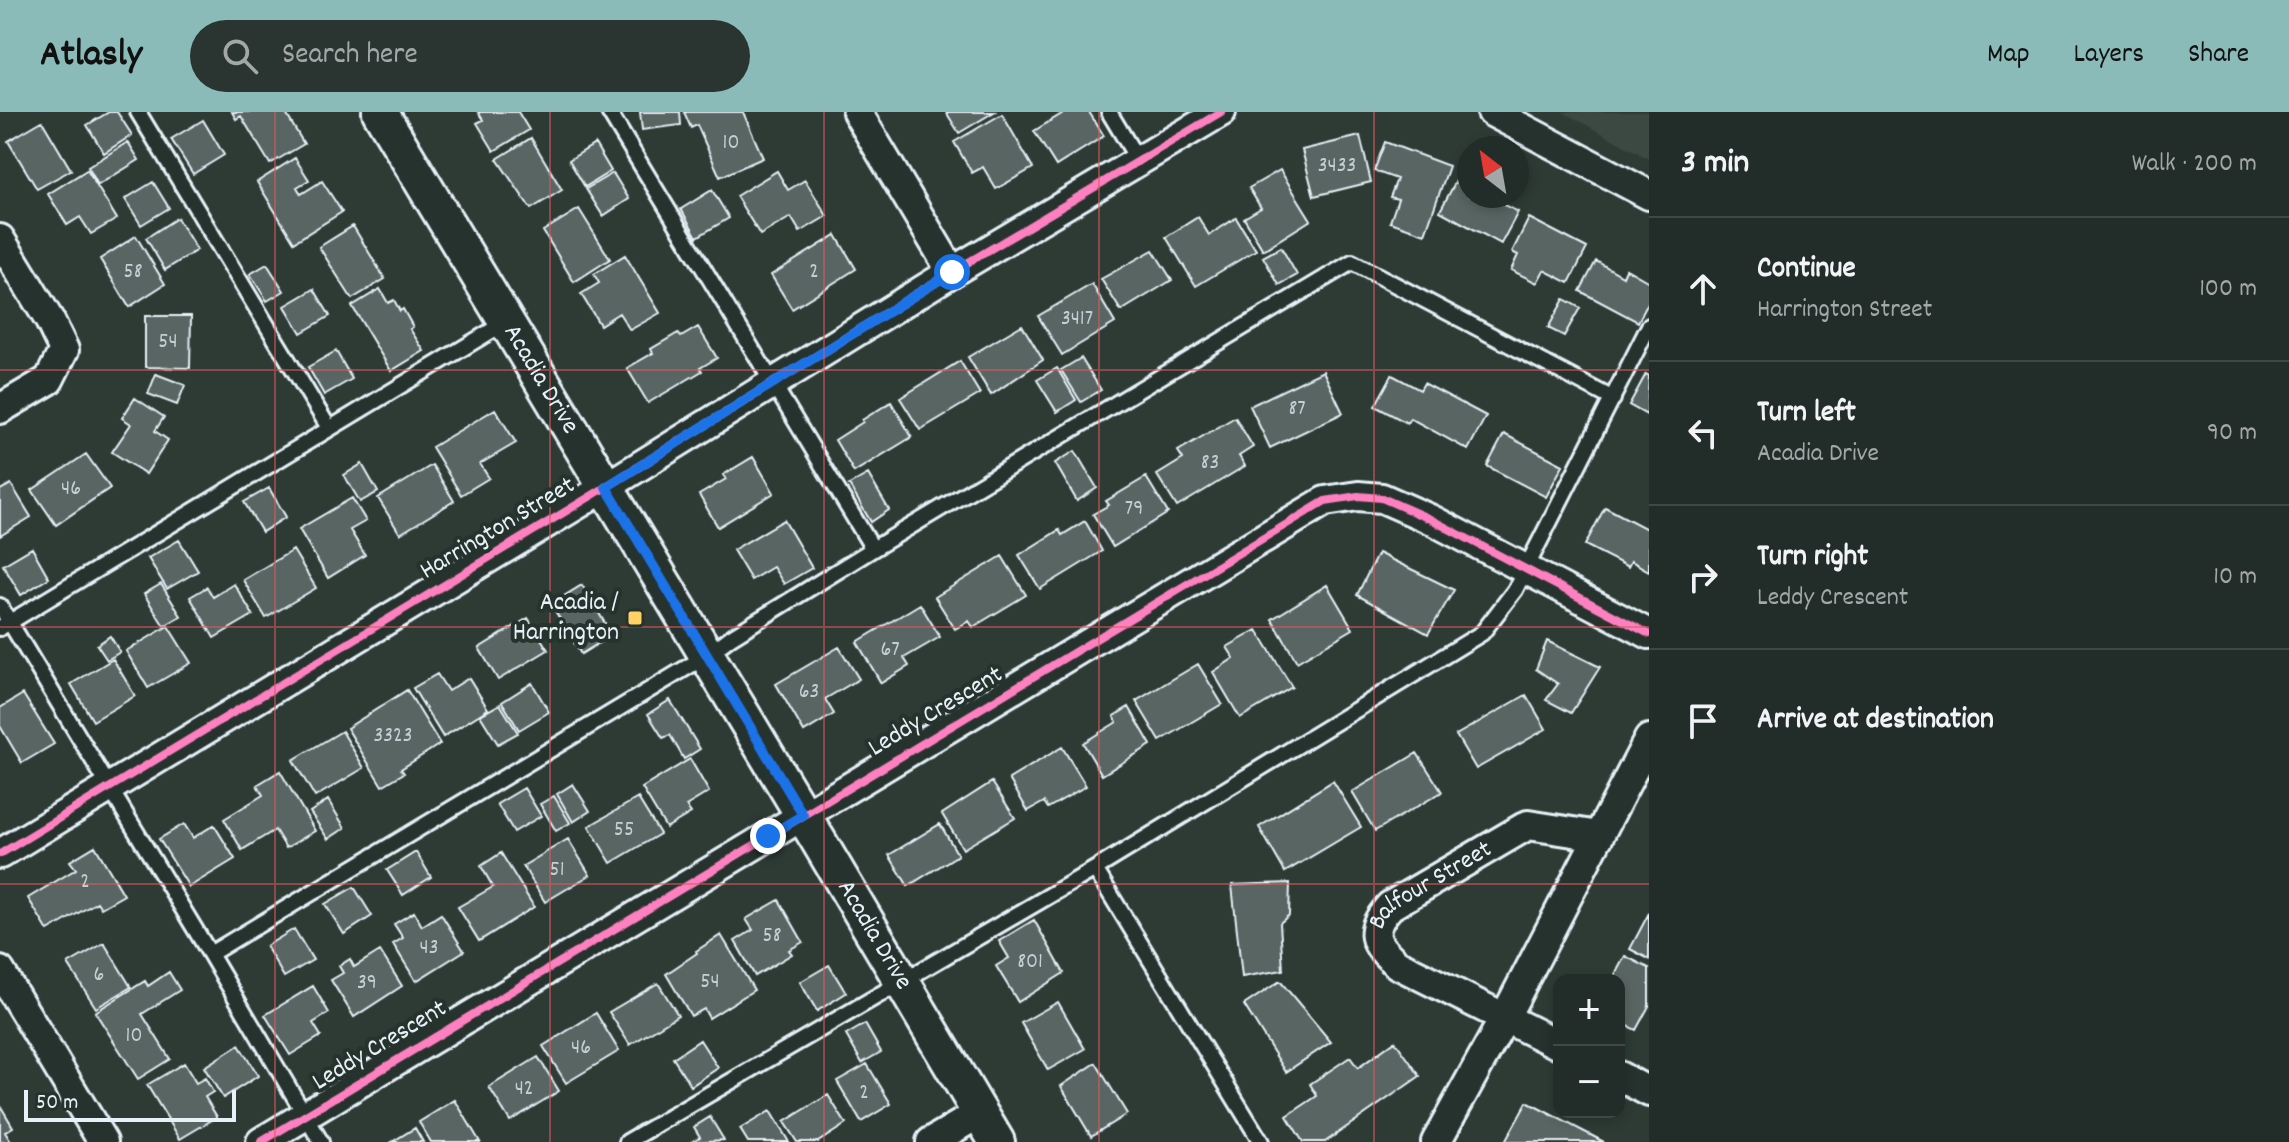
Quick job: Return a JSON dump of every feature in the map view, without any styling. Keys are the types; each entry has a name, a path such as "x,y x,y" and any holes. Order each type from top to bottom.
{"street":[{"path":"857,112 952,272"},
{"name":"Harrington Street","path":"0,854 606,487 952,272 1221,112"},
{"path":"1492,112 1649,195"},
{"name":"Acadia Drive","path":"385,114 506,322 989,1128"},
{"path":"0,239 64,350 49,380 0,409"},
{"name":"Leddy Crescent","path":"261,1142 1325,501 1358,496 1382,498 1430,519 1649,634"},
{"path":"1436,1142 1505,1017 1649,739"},
{"name":"Balfour Street","path":"1505,1017 1397,964 1379,949 1375,929 1381,916 1390,906 1528,825 1599,836"},
{"path":"0,971 103,1142"},
{"path":"1505,1017 1553,1042"},
{"path":"1625,1079 1649,1092"},
{"path":"931,1142 989,1128"}],"lane":[{"path":"138,112 329,428"},
{"path":"609,112 873,549"},
{"path":"1109,112 1139,162"},
{"path":"210,954 706,656 731,637 873,549 1352,262 1613,399"},
{"path":"5,625 506,322"},
{"path":"627,1142 1095,869 1482,633 1515,590 1649,326"},
{"path":"0,606 5,625 110,787 321,1142"},
{"path":"1095,869 1261,1142"}],"shaded area":[{"path":"1563,112 1649,112 1649,159"}],"building":[{"path":"109,112 117,112 132,135 104,153 87,125"},
{"path":"232,112 285,112 304,144 270,164 241,116 236,119"},
{"path":"478,112 518,112 529,130 494,151 477,123 483,120"},
{"path":"640,112 680,112 681,125 642,130"},
{"path":"684,112 743,112 763,158 720,177 697,125 691,128"},
{"path":"946,112 994,112 959,133"},
{"path":"1065,112 1089,112 1104,136 1056,166 1034,131"},
{"path":"1002,114 1033,168 996,189 983,167 972,173 954,142"},
{"path":"203,120 224,155 193,174 171,139"},
{"path":"42,121 71,170 37,189 8,141"},
{"path":"1360,136 1371,182 1314,196 1302,150"},
{"path":"531,138 562,190 531,209 497,159"},
{"path":"128,142 139,160 98,185 88,167"},
{"path":"1385,142 1449,166 1425,234 1390,222 1398,199 1390,197 1397,179 1374,171"},
{"path":"595,144 611,171 585,187 569,160"},
{"path":"295,158 309,180 297,187 301,194 322,181 342,212 294,242 257,182"},
{"path":"87,170 117,219 91,234 80,217 67,225 48,194"},
{"path":"1280,170 1311,220 1263,250 1244,218 1261,208 1249,188"},
{"path":"777,171 788,190 805,180 827,216 800,232 791,217 760,235 736,196"},
{"path":"613,173 629,199 603,216 586,189"},
{"path":"1457,179 1457,208 1510,208 1518,212 1501,244 1440,211"},
{"path":"153,182 169,208 141,225 125,199"},
{"path":"712,190 729,218 697,237 681,209"},
{"path":"579,209 610,259 574,282 543,231"},
{"path":"1198,217 1209,235 1236,218 1256,250 1196,286 1166,237"},
{"path":"177,218 197,250 165,270 146,238"},
{"path":"1529,218 1587,248 1569,283 1544,270 1537,283 1511,270 1518,255 1512,252"},
{"path":"353,226 385,279 352,299 319,247"},
{"path":"836,235 856,269 792,309 771,275"},
{"path":"136,236 165,284 129,307 100,259"},
{"path":"1281,247 1297,275 1279,285 1263,257"},
{"path":"1153,250 1172,280 1121,311 1101,279"},
{"path":"625,255 660,313 630,330 619,313 600,325 581,294 599,283 594,274"},
{"path":"1596,261 1623,276 1626,269 1649,282 1649,301 1638,322 1580,291"},
{"path":"267,264 284,291 267,301 250,274"},
{"path":"1092,284 1115,323 1062,355 1038,316"},
{"path":"314,289 330,316 301,333 285,306"},
{"path":"380,289 388,303 394,300 400,311 403,309 413,327 410,329 424,351 391,371 352,306"},
{"path":"1564,299 1580,308 1564,336 1548,328"},
{"path":"145,316 191,316 190,368 145,367"},
{"path":"1022,325 1043,360 991,395 968,357"},
{"path":"698,327 717,358 700,368 702,371 648,403 627,368 678,333 681,337"},
{"path":"336,351 352,379 324,395 308,367"},
{"path":"1081,358 1101,390 1081,402 1061,370"},
{"path":"960,361 980,394 920,430 900,398"},
{"path":"1057,368 1076,400 1057,412 1037,380"},
{"path":"1323,371 1343,413 1270,448 1250,406"},
{"path":"156,374 185,385 177,405 148,394"},
{"path":"1646,374 1649,376 1647,415 1629,405"},
{"path":"1392,375 1420,390 1424,383 1486,416 1468,450 1410,418 1407,423 1375,406"},
{"path":"135,398 164,417 155,431 168,440 146,474 112,452 131,424 122,418"},
{"path":"891,402 912,437 854,472 835,440"},
{"path":"495,409 516,443 480,464 489,478 461,495 432,447"},
{"path":"1235,417 1253,447 1239,456 1245,466 1177,507 1157,475 1183,459 1178,451"},
{"path":"1504,434 1563,465 1546,497 1487,466"},
{"path":"1075,451 1097,488 1077,501 1055,463"},
{"path":"86,454 110,488 56,525 32,490"},
{"path":"753,457 774,493 718,527 699,495 726,479 723,475"},
{"path":"362,464 378,492 360,502 344,475"},
{"path":"432,465 454,501 400,534 378,498"},
{"path":"868,474 889,510 871,522 849,485"},
{"path":"1146,477 1168,513 1113,547 1093,514 1109,505 1106,501"},
{"path":"11,484 31,517 0,536 0,490"},
{"path":"269,488 286,517 262,532 244,502"},
{"path":"352,498 366,521 350,530 365,555 328,578 299,529"},
{"path":"1605,507 1649,530 1649,571 1631,561 1628,567 1585,545"},
{"path":"784,520 812,568 784,584 773,567 751,580 733,550"},
{"path":"1085,521 1102,551 1040,589 1019,555 1059,530 1062,535"},
{"path":"179,540 198,571 167,589 148,558"},
{"path":"32,548 49,578 21,595 3,565"},
{"path":"293,550 316,588 266,618 243,580"},
{"path":"1378,553 1454,590 1428,634 1357,595"},
{"path":"1002,556 1026,595 973,627 969,621 955,629 935,597"},
{"path":"161,584 181,616 164,626 144,594"},
{"path":"234,584 253,615 214,638 190,597 207,587 213,597"},
{"path":"582,585 612,635 581,654 551,604"},
{"path":"1327,585 1353,629 1297,662 1272,619"},
{"path":"920,604 940,637 904,658 909,666 881,683 857,642"},
{"path":"528,618 548,650 498,680 479,648"},
{"path":"168,626 191,663 148,688 126,651"},
{"path":"1257,630 1292,687 1240,718 1213,672 1234,658 1227,647"},
{"path":"110,636 120,652 107,660 97,645"},
{"path":"1547,641 1600,667 1571,713 1546,700 1558,684 1536,669"},
{"path":"839,647 859,679 825,699 834,714 804,732 776,684"},
{"path":"113,659 135,696 93,721 71,684"},
{"path":"1198,664 1222,704 1160,741 1136,701"},
{"path":"437,674 448,691 469,678 488,709 443,737 413,688"},
{"path":"532,683 549,712 519,730 502,702"},
{"path":"407,690 440,744 401,769 404,773 382,786 347,728"},
{"path":"23,694 54,744 22,763 0,726 0,708"},
{"path":"1526,695 1546,729 1476,769 1456,735"},
{"path":"670,700 700,749 684,759 670,735 663,738 648,714"},
{"path":"500,704 518,733 498,744 480,715"},
{"path":"1129,707 1151,745 1102,775 1083,743 1117,722 1114,716"},
{"path":"342,731 364,768 315,797 293,760"},
{"path":"1062,747 1086,786 1048,808 1044,802 1028,811 1009,779"},
{"path":"1417,753 1442,792 1375,831 1352,792"},
{"path":"690,759 709,792 686,806 691,813 666,828 642,788"},
{"path":"280,771 315,831 286,848 275,830 242,850 224,819 263,795 257,785"},
{"path":"1333,781 1361,827 1285,872 1259,827"},
{"path":"992,782 1015,818 963,849 942,814"},
{"path":"573,784 590,811 573,822 557,794"},
{"path":"524,788 541,816 514,832 497,804"},
{"path":"554,796 570,823 556,831 540,804"},
{"path":"638,798 660,834 611,863 589,826"},
{"path":"328,800 345,828 328,839 310,812"},
{"path":"184,824 193,838 214,825 235,859 189,887 159,839"},
{"path":"940,824 958,855 908,886 889,855"},
{"path":"568,839 590,875 545,902 523,866"},
{"path":"95,846 124,895 101,908 97,902 48,931 28,898 76,869 70,861"},
{"path":"416,852 431,877 403,895 387,870"},
{"path":"501,853 534,907 479,941 458,907 493,887 481,866"},
{"path":"1290,883 1289,915 1280,923 1283,970 1242,977 1232,885"},
{"path":"354,887 372,916 344,934 325,904"},
{"path":"779,900 803,942 789,950 792,954 755,976 735,941 753,930 746,919"},
{"path":"414,912 422,926 441,914 464,951 416,981 393,944 403,938 394,924"},
{"path":"1649,913 1649,959 1630,949"},
{"path":"1034,920 1064,973 1018,1002 996,966 1009,958 999,941"},
{"path":"294,929 313,960 284,977 266,946"},
{"path":"721,935 754,990 709,1018 704,1009 691,1016 666,974"},
{"path":"104,943 131,987 96,1008 68,964"},
{"path":"380,951 402,986 354,1017 331,980 343,973 339,966 350,959 354,967"},
{"path":"1625,956 1649,968 1649,1006 1636,1030 1625,1025 1625,974 1615,974"},
{"path":"829,965 846,993 817,1011 800,982"},
{"path":"169,972 180,990 142,1014 170,1059 138,1079 95,1012 145,981 148,986"},
{"path":"1280,981 1331,1042 1286,1072 1244,1005"},
{"path":"658,983 678,1015 630,1045 609,1012"},
{"path":"313,986 329,1013 313,1023 321,1036 290,1055 265,1015"},
{"path":"1058,1002 1085,1049 1048,1070 1021,1023"},
{"path":"596,1013 619,1051 566,1083 543,1046"},
{"path":"865,1024 881,1052 862,1063 846,1035"},
{"path":"700,1040 718,1068 691,1086 673,1058"},
{"path":"1395,1041 1420,1076 1325,1142 1303,1142 1287,1116 1317,1096 1310,1084 1350,1057 1358,1068"},
{"path":"239,1045 258,1076 223,1098 204,1067"},
{"path":"538,1057 559,1091 510,1121 489,1087"},
{"path":"184,1063 196,1083 205,1078 213,1092 205,1097 217,1117 180,1139 147,1085"},
{"path":"1096,1063 1127,1114 1091,1136 1061,1086"},
{"path":"867,1064 891,1104 861,1122 837,1081"},
{"path":"828,1095 846,1124 818,1142 797,1142 784,1122"},
{"path":"455,1100 480,1142 431,1142 419,1122"},
{"path":"1527,1102 1604,1142 1505,1142"},
{"path":"0,1105 13,1127 5,1132 11,1142 0,1142"},
{"path":"770,1111 789,1142 748,1142 740,1129"},
{"path":"710,1117 724,1140 691,1142 700,1137 694,1127"},
{"path":"415,1128 423,1142 392,1142"}],"cycle path":[{"path":"0,854 606,487 952,272 1221,112"},
{"path":"261,1142 1325,501 1358,496 1382,498 1430,519 1649,634"}],"place":[{"name":"Acadia / Harrington","path":"635,618"}],"route":[{"path":"768,836 803,815 606,487 952,272"}]}
